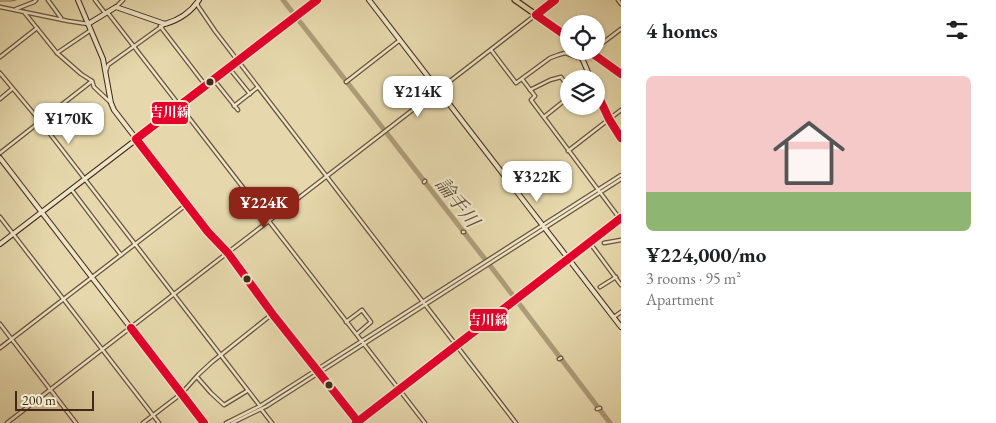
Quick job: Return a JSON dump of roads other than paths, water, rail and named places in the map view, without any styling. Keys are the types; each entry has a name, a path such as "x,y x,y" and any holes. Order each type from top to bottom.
{"main road":[{"path":"515,0 560,32"},
{"path":"602,60 621,74"}],"street":[{"path":"14,9 36,0"},
{"path":"48,0 62,19"},
{"path":"78,0 103,59 114,110 186,205 228,254 358,423 621,219 543,117 531,100 535,96 522,80"},
{"path":"96,0 134,46 424,423"},
{"path":"0,6 88,24 116,7 123,0"},
{"path":"0,244 317,0"},
{"path":"369,0 621,327"},
{"path":"7,423 555,0"},
{"path":"618,0 621,4"},
{"path":"198,1 198,6 215,31 516,423"},
{"path":"106,71 108,65 162,25 179,18 194,8 198,1"},
{"path":"116,7 162,25 206,86"},
{"path":"24,12 57,52 81,74 92,81 94,87 111,102"},
{"path":"0,57 37,28"},
{"path":"605,41 621,29"},
{"path":"57,52 91,30"},
{"path":"347,81 400,40"},
{"path":"491,50 516,83 550,58 560,54"},
{"path":"229,68 250,94"},
{"path":"0,73 40,121 272,423"},
{"path":"530,90 560,77"},
{"path":"214,80 238,110"},
{"path":"0,153 92,81"},
{"path":"234,106 258,87"},
{"path":"0,99 12,89"},
{"path":"543,117 560,104"},
{"path":"605,109 621,138"},
{"path":"568,151 621,110"},
{"path":"0,158 204,423"},
{"path":"232,423 260,408 363,343 621,177"},
{"path":"70,189 120,255"},
{"path":"0,348 186,205"},
{"path":"0,217 159,423"},
{"path":"604,243 621,240"},
{"path":"590,243 621,285"},
{"path":"600,287 621,277"},
{"path":"346,322 362,310 371,322 356,334"},
{"path":"614,317 621,312"},
{"path":"143,423 181,394 197,376 221,355 271,315 274,316"},
{"path":"0,324 76,423"},
{"path":"197,376 211,393 224,404 247,391"},
{"path":"226,423 260,408"}],"waterway":[{"path":"0,1 16,0"},
{"name":"論手川","path":"283,0 610,423"}]}
